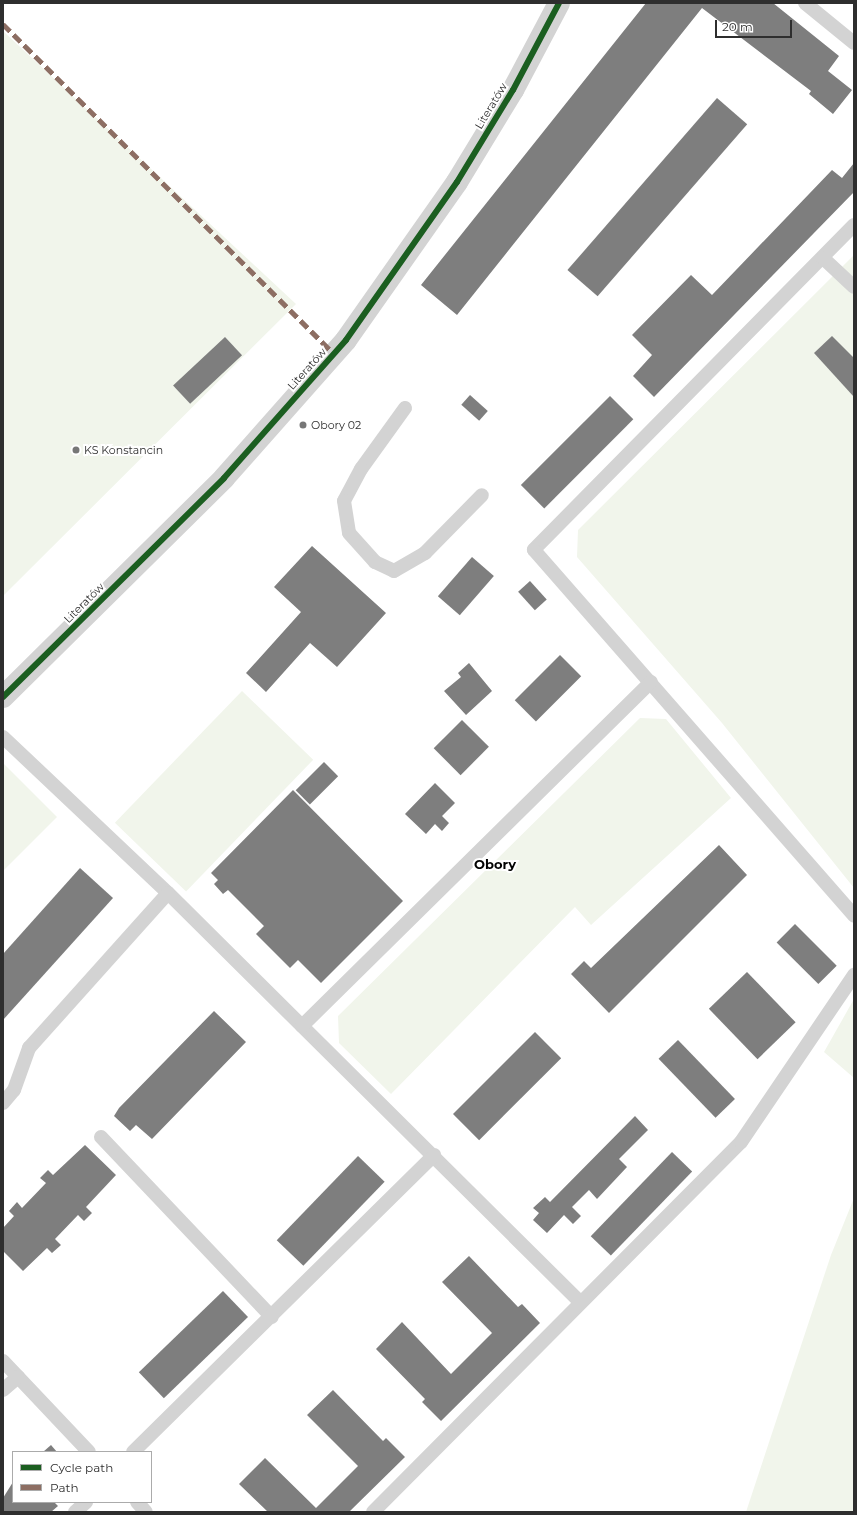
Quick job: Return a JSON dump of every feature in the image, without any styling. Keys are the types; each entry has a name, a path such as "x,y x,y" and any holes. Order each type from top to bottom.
{"street":[{"name":"Literatów","path":"3,697 224,478 346,340 457,182 513,90 559,3"}],"lane":[{"path":"805,3 854,43"},
{"path":"854,225 534,550 854,916"},
{"path":"823,258 854,287"},
{"path":"405,408 361,469 344,501 350,534 375,562 394,571 425,553 482,495"},
{"path":"302,1026 651,682"},
{"path":"3,736 168,893 434,1155 580,1302"},
{"path":"3,1103 14,1090 29,1048 168,893"},
{"path":"373,1512 580,1302 741,1142 854,975"},
{"path":"101,1136 272,1317"},
{"path":"134,1451 272,1317 434,1155"},
{"path":"3,1361 88,1451"},
{"path":"3,1390 18,1377"},
{"path":"75,1512 85,1503"},
{"path":"138,1503 146,1512"}],"shaded area":[{"name":"KS Konstancin","path":"3,31 296,304 3,596"},
{"path":"854,255 854,888 722,723 577,557 578,530"},
{"path":"242,691 313,760 186,891 115,823"},
{"path":"640,718 666,719 731,798 591,925 575,907 391,1094 339,1043 338,1016"},
{"path":"3,763 57,817 3,871"},
{"path":"854,999 854,1078 824,1052"},
{"path":"854,1198 854,1512 746,1512 831,1255"}],"building":[{"path":"646,3 773,3 839,56 828,71 852,90 833,114 809,94 811,91 702,8 457,315 421,285"},
{"path":"717,98 747,124 598,296 567,270"},
{"path":"854,163 854,192 654,397 633,376 652,355 632,335 691,275 712,295 832,170 842,178"},
{"path":"832,336 854,358 854,397 814,353"},
{"path":"225,337 242,355 190,404 173,385"},
{"path":"470,395 488,411 479,421 461,405"},
{"path":"610,396 633,419 544,508 521,485"},
{"path":"312,546 386,613 337,667 310,643 266,692 246,673 301,612 274,587"},
{"path":"472,557 494,576 460,615 438,596"},
{"path":"530,581 547,600 535,610 518,592"},
{"path":"560,655 581,676 536,721 515,700"},
{"path":"469,663 492,691 466,715 444,691 461,677 458,673"},
{"path":"462,720 489,747 461,775 434,748"},
{"path":"324,762 338,776 310,804 296,790"},
{"path":"435,783 455,803 442,816 449,823 442,831 435,824 426,834 405,814"},
{"path":"293,790 403,901 321,983 298,960 290,968 256,934 264,926 228,890 223,894 214,884 218,880 211,873"},
{"path":"719,845 747,875 609,1013 571,974 584,961 591,968"},
{"path":"80,868 113,898 3,1020 3,954"},
{"path":"795,924 837,966 818,984 777,942"},
{"path":"747,972 796,1022 758,1059 709,1009"},
{"path":"214,1011 246,1042 152,1139 136,1125 130,1131 114,1116 119,1108"},
{"path":"535,1032 561,1058 479,1140 453,1114"},
{"path":"678,1040 735,1099 716,1118 659,1059"},
{"path":"635,1116 648,1130 619,1159 627,1167 597,1199 589,1190 572,1207 581,1216 573,1224 564,1215 547,1233 533,1220 539,1213 533,1208 545,1197 550,1202"},
{"path":"85,1145 116,1175 86,1207 92,1213 84,1221 78,1215 55,1239 61,1245 52,1253 47,1248 23,1271 3,1251 3,1228 14,1216 9,1211 17,1202 22,1208 46,1183 40,1178 48,1170 53,1175"},
{"path":"672,1152 692,1171 611,1256 591,1236"},
{"path":"358,1156 385,1182 303,1266 277,1240"},
{"path":"469,1256 518,1307 522,1304 540,1323 441,1421 422,1402 425,1399 376,1349 402,1322 451,1374 492,1333 442,1282"},
{"path":"223,1291 248,1317 164,1398 139,1372"},
{"path":"333,1390 383,1441 386,1438 405,1457 349,1512 268,1512 239,1484 265,1458 316,1508 358,1466 307,1415"},
{"path":"51,1445 56,1451 44,1451"},
{"path":"12,1484 12,1503 55,1503 58,1506 51,1512 3,1512 3,1498"}],"marked path":[{"path":"3,24 334,354"}],"cycle path":[{"path":"3,697 224,478 346,340 457,182 513,90 559,3"}],"place":[{"name":"Obory 02","path":"303,425"},
{"name":"KS Konstancin","path":"76,450"}],"district":[{"name":"Obory","path":"495,864"}]}
